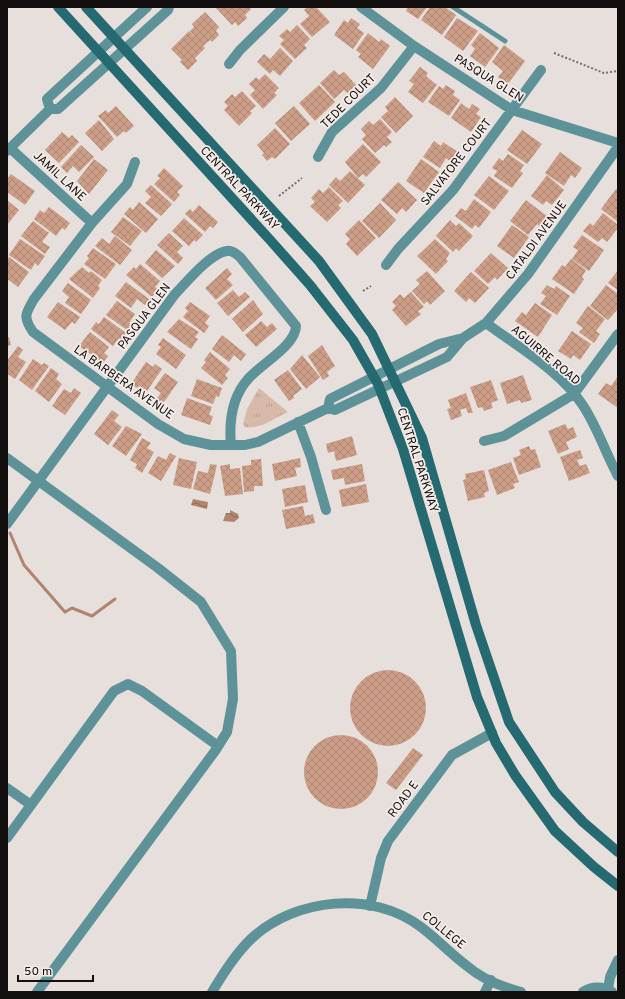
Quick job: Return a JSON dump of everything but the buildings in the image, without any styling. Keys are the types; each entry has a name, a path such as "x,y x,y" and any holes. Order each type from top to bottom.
{"main road":[{"name":"CENTRAL PARKWAY","path":"58,7 310,285 353,340 380,390 403,449 477,697 492,733 515,775 555,830 594,867 618,886"},
{"name":"CENTRAL PARKWAY","path":"86,7 319,261 372,334 386,370 422,438 476,626 509,722 555,792 583,822 618,852"}],"street":[{"path":"50,109 48,99 147,7"},
{"path":"9,150 50,109 58,109 168,10 169,7"},
{"path":"229,64 240,50 284,7"},
{"name":"PASQUA GLEN","path":"361,7 414,46 512,110 618,143"},
{"name":"TEDE COURT","path":"318,157 332,132 381,88 414,46"},
{"name":"SALVATORE COURT","path":"386,265 398,249 453,190 541,70"},
{"name":"CATALDI AVENUE","path":"393,382 447,357 463,338 486,323 528,274 618,147"},
{"name":"JAMIL LANE","path":"9,150 92,223"},
{"path":"92,223 127,184 135,162"},
{"name":"LA BARBERA AVENUE","path":"92,223 34,299 26,312 26,322 33,332 107,388 158,424 184,439 211,445 231,445 258,442 328,408 335,410 380,390 393,382"},
{"name":"PASQUA GLEN","path":"7,524 175,294 203,266 218,254 228,251 235,252 240,257 296,326 296,334 291,341 265,362 247,380 232,412 230,432 231,445"},
{"name":"AGUIRRE ROAD","path":"486,323 542,365 574,394 592,422 618,476"},
{"path":"484,441 504,436 574,394 618,334"},
{"name":"CATALDI AVENUE","path":"386,370 439,344 463,338"},
{"name":"LA BARBERA AVENUE","path":"328,408 330,399 386,370"},
{"path":"298,422 311,457 326,510"},
{"path":"7,458 158,568 201,602 231,651 233,699 227,732 37,992"},
{"path":"7,838 114,691 128,684 142,691 218,746"},
{"name":"ROAD E","path":"370,906 381,858 388,841 452,755 492,733"},
{"path":"7,788 31,805"},
{"name":"COLLEGE","path":"212,992 241,950 252,938 271,924 291,914 314,907 337,903 370,906 404,916 420,926 468,967 490,980 521,992"},
{"path":"583,992 594,987 610,991 610,977 618,960"},
{"path":"485,992 490,980"}],"lane":[{"path":"453,7 506,41"}],"path":[{"path":"554,53 604,73 618,71"},
{"path":"279,196 302,178"},
{"path":"363,292 372,286"}],"green space":[{"path":"259,388 288,412 256,427 245,427 243,424 247,409"}],"water":[{"path":"193,499 208,502 207,509 191,505"},
{"path":"230,510 238,514 239,518 234,522 223,521 226,513 230,513"}],"waterway":[{"path":"10,533 24,565 65,612 72,608 92,616 115,599"}]}
